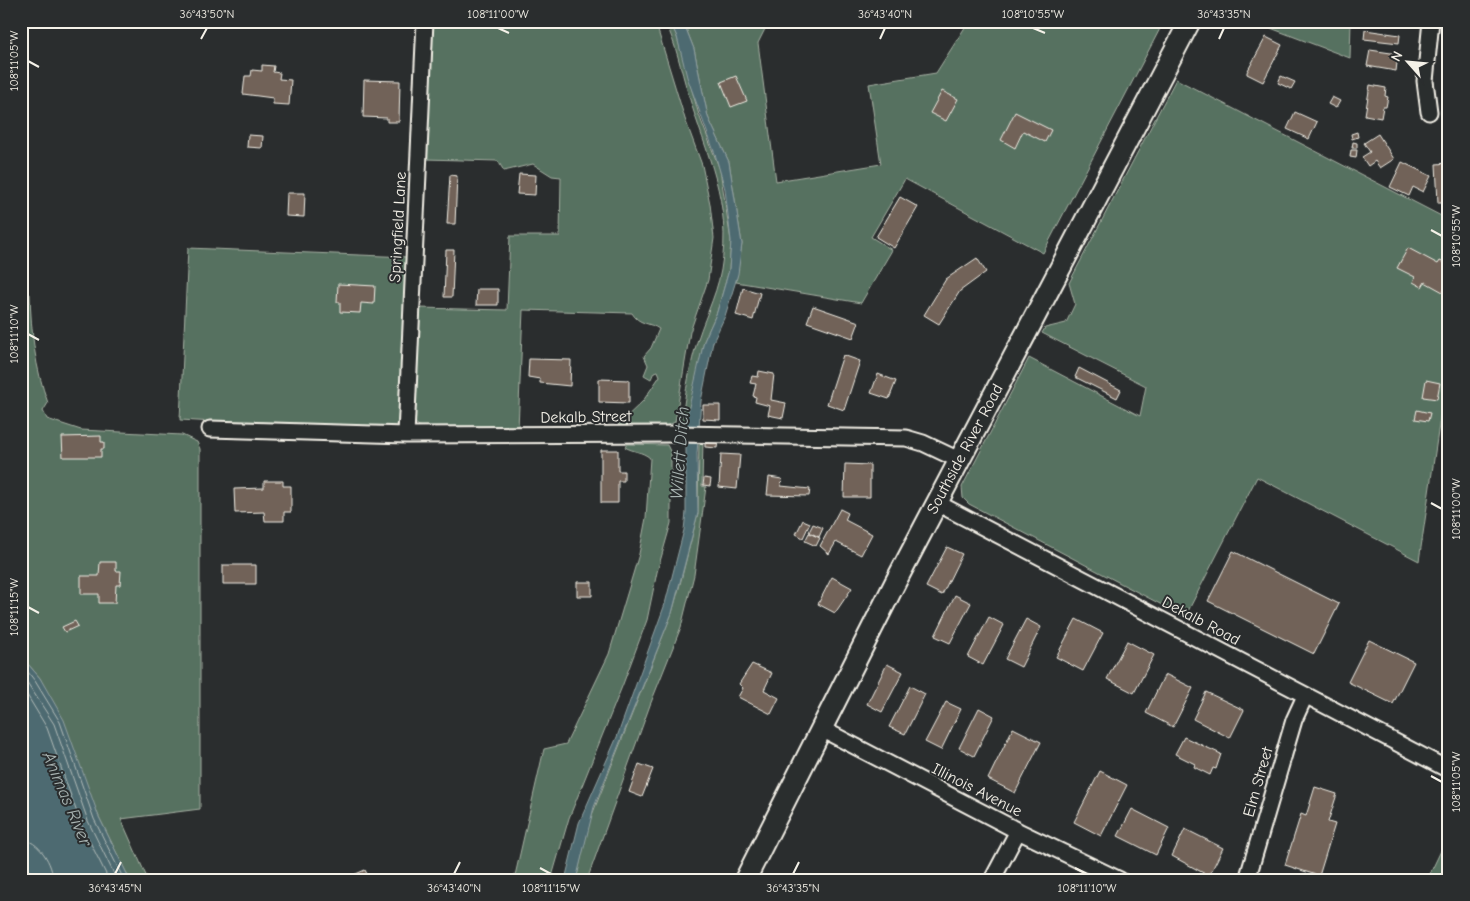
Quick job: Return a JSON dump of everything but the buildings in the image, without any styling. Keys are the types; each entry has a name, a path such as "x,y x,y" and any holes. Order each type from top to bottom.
{"main road":[{"name":"Southside River Road","path":"745,880 820,728 1190,21"}],"street":[{"name":"Springfield Lane","path":"406,435 425,21"},
{"path":"1429,112 1425,81 1432,21"},
{"name":"Dekalb Street","path":"210,429 406,435 706,434 906,438 923,443 959,460"},
{"name":"Dekalb Road","path":"937,503 1449,770"},
{"name":"Elm Street","path":"1247,880 1294,720 1305,696"},
{"name":"Illinois Avenue","path":"820,728 1018,831 1120,880"},
{"path":"992,880 1018,831"}],"green space":[{"path":"430,21 655,21 685,119 702,165 710,204 714,238 708,280 690,332 675,422 666,426 618,425 643,401 660,376 658,371 654,372 651,379 644,375 648,365 644,356 651,348 659,329 638,320 632,313 523,310 518,429 422,428 415,423 413,419 418,308 507,310 510,236 560,236 561,177 552,176 533,164 504,171 498,161 425,159"},
{"path":"665,21 670,21 677,37 699,115 720,170 731,241 729,270 717,312 704,341 686,429 681,428 688,379 698,339 719,280 724,245 723,222 721,200 710,158"},
{"path":"683,21 783,21 768,23 758,43 776,181 881,164 869,84 936,73 969,21 1164,21 1043,253 905,179 871,237 892,250 861,303 736,282 742,244 729,162 708,117 694,49"},
{"path":"1252,21 1351,21 1350,58"},
{"path":"1176,79 1449,220 1449,357 1419,561 1257,477 1185,617 969,504 963,498 962,487 1029,358 1140,416 1146,386 1042,333 1045,328 1066,323 1075,304 1069,283"},
{"path":"188,248 408,257 398,424 389,428 266,425 180,420"},
{"path":"30,294 34,350 48,403 43,411 47,419 81,430 182,435 197,442 200,449 200,809 121,819 148,880 130,880 99,817 40,678 21,656 21,389 24,378 21,298"},
{"path":"703,439 702,486 706,487 694,575 681,627 650,705 587,880 576,880 590,820 672,613 698,513 699,440"},
{"path":"627,444 667,445 671,453 671,523 657,572 647,620 569,818 551,880 514,880 544,749 566,744 609,654 639,554 646,518 650,458 625,447"},
{"path":"1449,834 1449,880 1427,880"},
{"path":"21,854 35,880 21,880"}],"water":[{"path":"670,21 683,21 694,49 708,117 729,162 742,244 738,274 725,316 713,342 701,401 697,453 698,513 672,613 594,807 576,880 565,880 579,823 617,737 665,604 684,530 686,512 686,420 704,341 717,312 729,270 731,241 725,189 715,154 687,77 677,37"},
{"name":"Animas River","path":"21,656 40,678 64,720 99,817 130,880 35,880 21,854"}],"water label":[{"name":"Willett Ditch","path":"680,453"}]}
